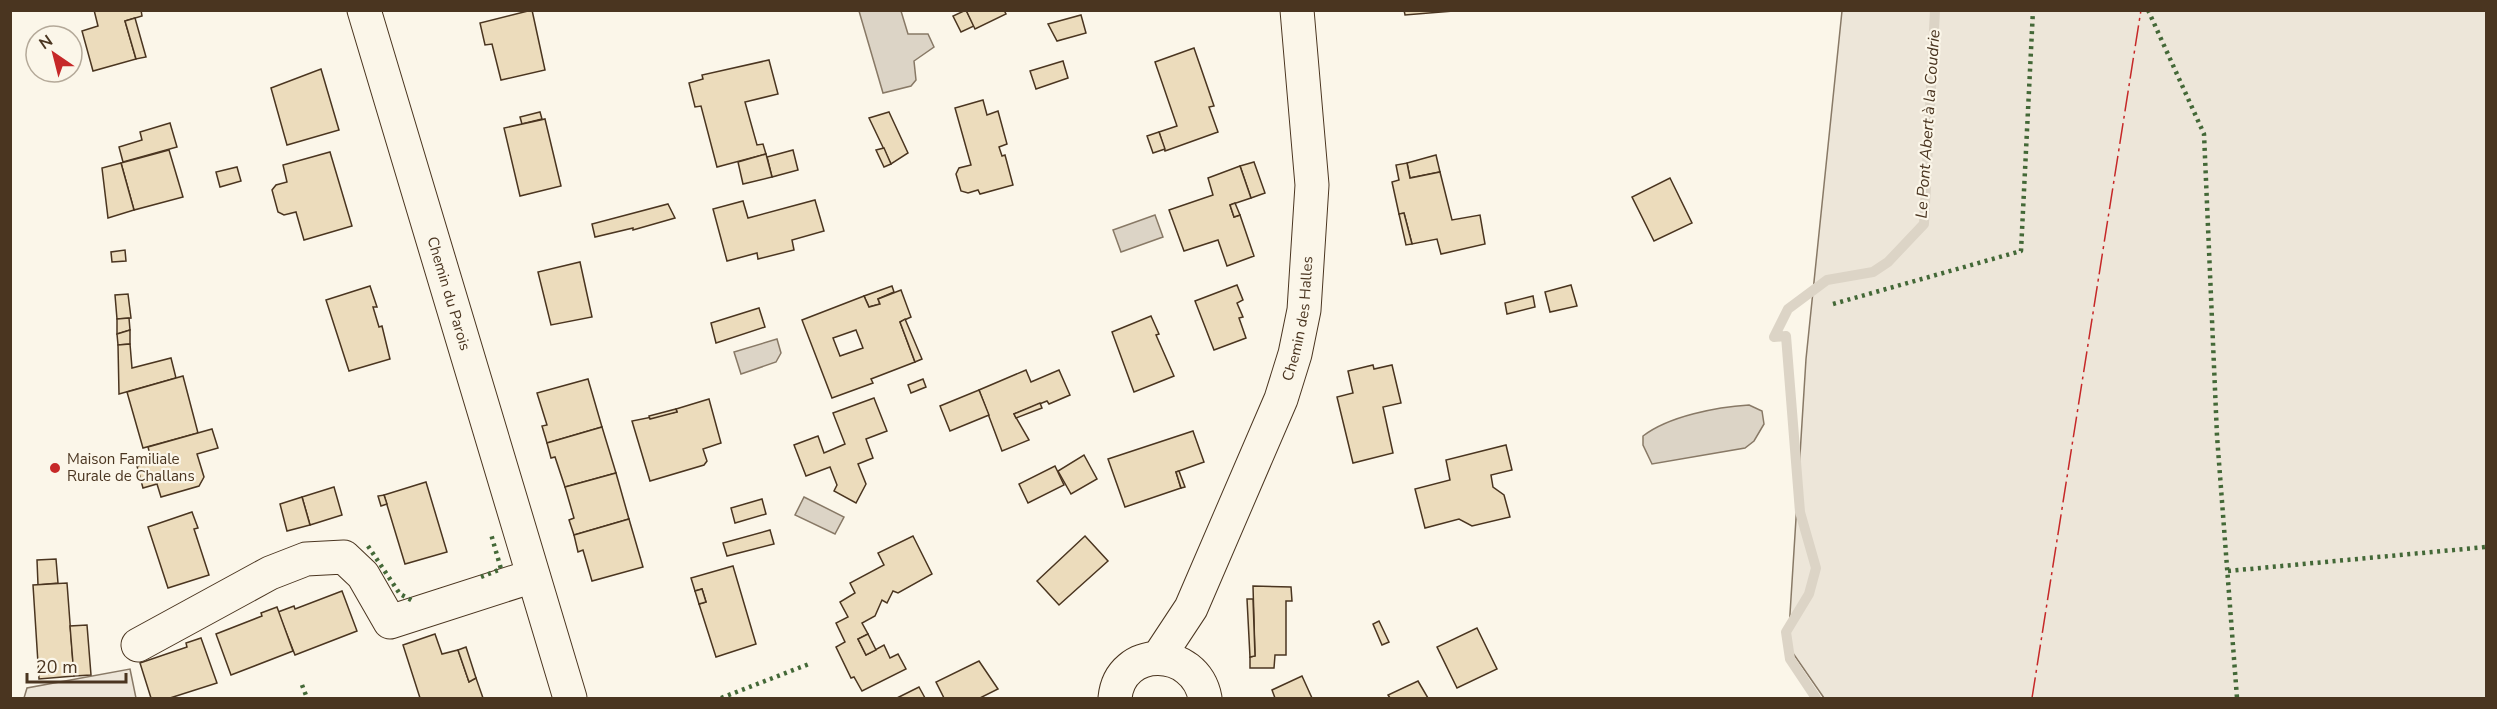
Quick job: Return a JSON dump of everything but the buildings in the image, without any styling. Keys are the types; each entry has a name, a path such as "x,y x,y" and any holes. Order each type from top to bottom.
{"street":[{"name":"Chemin du Parois","path":"364,10 570,699"},
{"name":"Chemin des Halles","path":"1158,658 1191,609 1281,399 1295,354 1304,310 1312,185 1297,10"},
{"path":"138,645 270,573 306,559 344,557 363,575 390,622 533,576"},
{"name":"Chemin des Halles","path":"1191,609 1199,685"},
{"path":"1112,695 1125,673 1140,662 1158,658 1177,661 1199,685"}],"shaded area":[{"path":"859,11 901,11 908,34 928,34 934,47 914,61 916,80 911,86 883,93"},
{"path":"1842,11 2486,11 2486,698 1824,698 1788,646 1806,359"},
{"path":"1155,215 1163,237 1121,252 1113,230"},
{"path":"777,339 781,353 776,362 741,374 734,352"},
{"path":"1749,405 1762,411 1764,424 1754,441 1745,448 1652,464 1643,445 1643,436 1654,429 1694,414"},
{"path":"804,497 844,517 835,534 795,515"},
{"path":"130,669 136,698 24,698 27,688"}],"waterway":[{"name":"Le Pont Abert à la Coudrie","path":"1816,698 1790,659 1786,632 1809,594 1816,568 1800,512 1786,336 1774,337 1788,309 1827,280 1873,272 1888,262 1924,224 1935,10"}],"hedge":[{"path":"1833,304 2021,251 2033,10"},
{"path":"2148,10 2204,134 2217,436 2237,698"},
{"path":"481,577 501,569 491,534"},
{"path":"368,546 400,594 413,601"},
{"path":"2228,571 2486,547"},
{"path":"721,698 809,664"},
{"path":"302,685 307,698"}],"power":[{"path":"2032,698 2141,10"}],"place":[{"name":"Maison Familiale Rurale de Challans","path":"55,468"}]}
